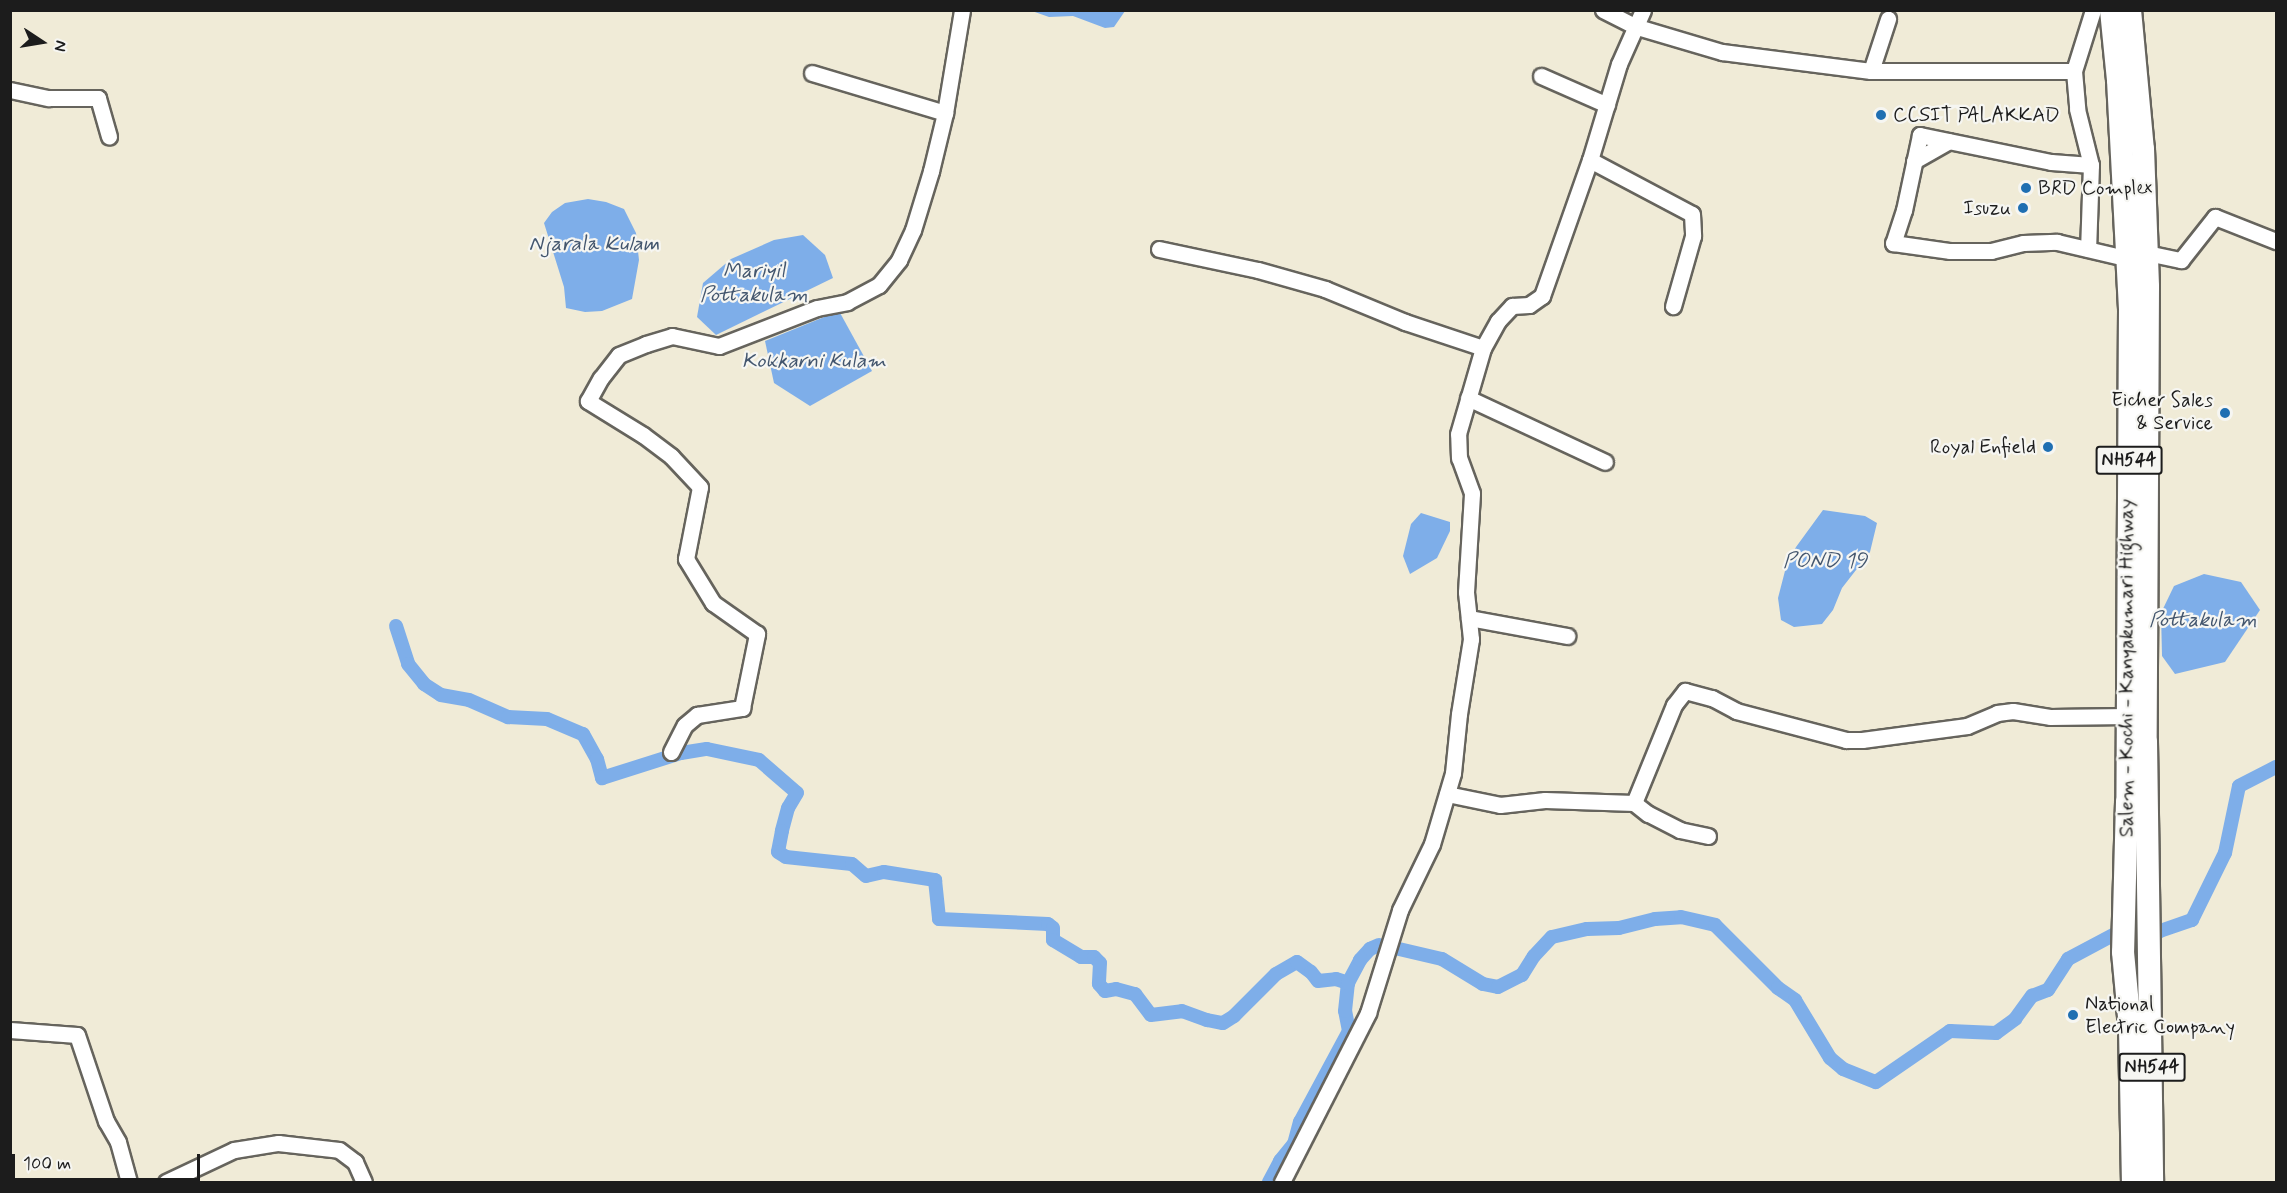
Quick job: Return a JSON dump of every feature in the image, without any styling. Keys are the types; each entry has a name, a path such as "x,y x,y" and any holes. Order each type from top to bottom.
{"highway":[{"name":"Salem - Kochi - Kanyakumari Highway","path":"2111,10 2136,256 2148,951 2152,1059 2152,1182"},
{"name":"Salem - Kochi - Kanyakumari Highway","path":"2130,10 2143,149 2130,310 2128,716 2123,952 2130,1028 2133,1182"}],"street":[{"path":"671,752 685,725 697,715 742,708 757,633 713,603 687,559 700,487 684,467 643,435 588,401 601,378 619,355 646,344 672,336 719,346 817,308 847,302 879,285 899,260 913,230 932,171 945,113 962,10"},
{"path":"1603,10 1634,26 1722,52 1871,71 2074,71"},
{"path":"1282,1182 1368,1013 1400,910 1432,844 1453,773 1459,714 1471,639 1467,570 1472,493 1459,458 1458,434 1483,348 1498,321 1512,306 1529,305 1542,296 1634,26 1643,10"},
{"path":"2088,249 2091,165 2077,109 2074,71 2093,10"},
{"path":"1871,71 1888,19"},
{"path":"812,73 945,113"},
{"path":"1541,76 1607,105"},
{"path":"10,90 49,98 98,98 109,136"},
{"path":"2091,165 2051,162 1920,135 1893,243 1950,251 1992,251 2023,243 2057,242 2136,256 2181,260 2215,217 2277,241"},
{"path":"1590,160 1692,214 1693,236 1673,306"},
{"path":"1159,249 1258,270 1325,290 1405,322 1483,348"},
{"path":"1468,398 1605,462"},
{"path":"1469,618 1567,636"},
{"path":"1634,803 1671,713 1685,691 1712,698 1736,711 1846,740 1862,741 1967,726 2005,712 2050,717 2128,716"},
{"path":"1447,794 1500,805 1545,800 1634,803 1648,814 1680,830 1708,836"},
{"path":"10,1030 77,1035 106,1121 118,1142 129,1182"},
{"path":"166,1182 201,1168 226,1153 278,1143 339,1150 356,1162 364,1182"}],"water":[{"path":"1032,11 1125,11 1114,27 1105,28 1073,16 1049,17"},
{"name":"Njarala Kulam","path":"588,199 606,202 624,209 636,233 639,260 632,299 602,311 585,312 566,308 564,287 544,223 552,212 565,203"},
{"name":"Mariyil Pottakulam","path":"803,235 825,255 833,278 716,335 697,317 703,283 731,259 774,240"},
{"name":"Kokkarni Kulam","path":"839,311 872,371 810,406 774,383 765,341"},
{"name":"POND 19","path":"1823,510 1865,516 1877,523 1870,552 1842,588 1833,610 1822,624 1794,627 1781,620 1778,598 1786,567 1796,547"},
{"path":"1421,513 1450,522 1450,531 1437,558 1410,574 1403,556 1411,524"},
{"name":"Pottakulam","path":"2204,574 2241,582 2260,610 2225,662 2175,674 2162,656 2161,613 2174,586"}],"waterway":[{"path":"396,626 408,664 424,684 441,695 469,700 508,717 547,719 583,734 597,759 602,778 681,753 707,749 759,760 797,793 788,808 778,852 786,857 852,864 866,876 884,872 935,880 939,919 1048,924 1053,928 1053,940 1081,957 1094,957 1100,963 1099,984 1105,991 1116,989 1135,994 1151,1015 1182,1011 1223,1023 1234,1016 1276,974 1297,962 1311,972 1318,981 1336,979 1348,983"},
{"path":"1399,949 1442,959 1483,984 1498,987 1522,975 1534,956 1552,937 1587,929 1619,928 1655,919 1681,917 1715,925 1778,988 1795,1000 1830,1058 1843,1069 1876,1082 1950,1031 1996,1033 2015,1019 2032,996 2048,990 2068,959 2117,933 2160,931 2192,920 2225,853 2239,786 2276,767"},
{"path":"1269,1182 1280,1161 1294,1144 1300,1122 1349,1031 1345,1011 1348,983 1360,960 1370,949 1379,945"}],"place":[{"name":"CCSIT PALAKKAD","path":"1881,115"},
{"name":"BRD Complex","path":"2026,188"},
{"name":"Isuzu","path":"2023,208"},
{"name":"Eicher Sales & Service","path":"2225,413"},
{"name":"Royal Enfield","path":"2048,447"},
{"name":"National Electric Company","path":"2073,1015"}]}
